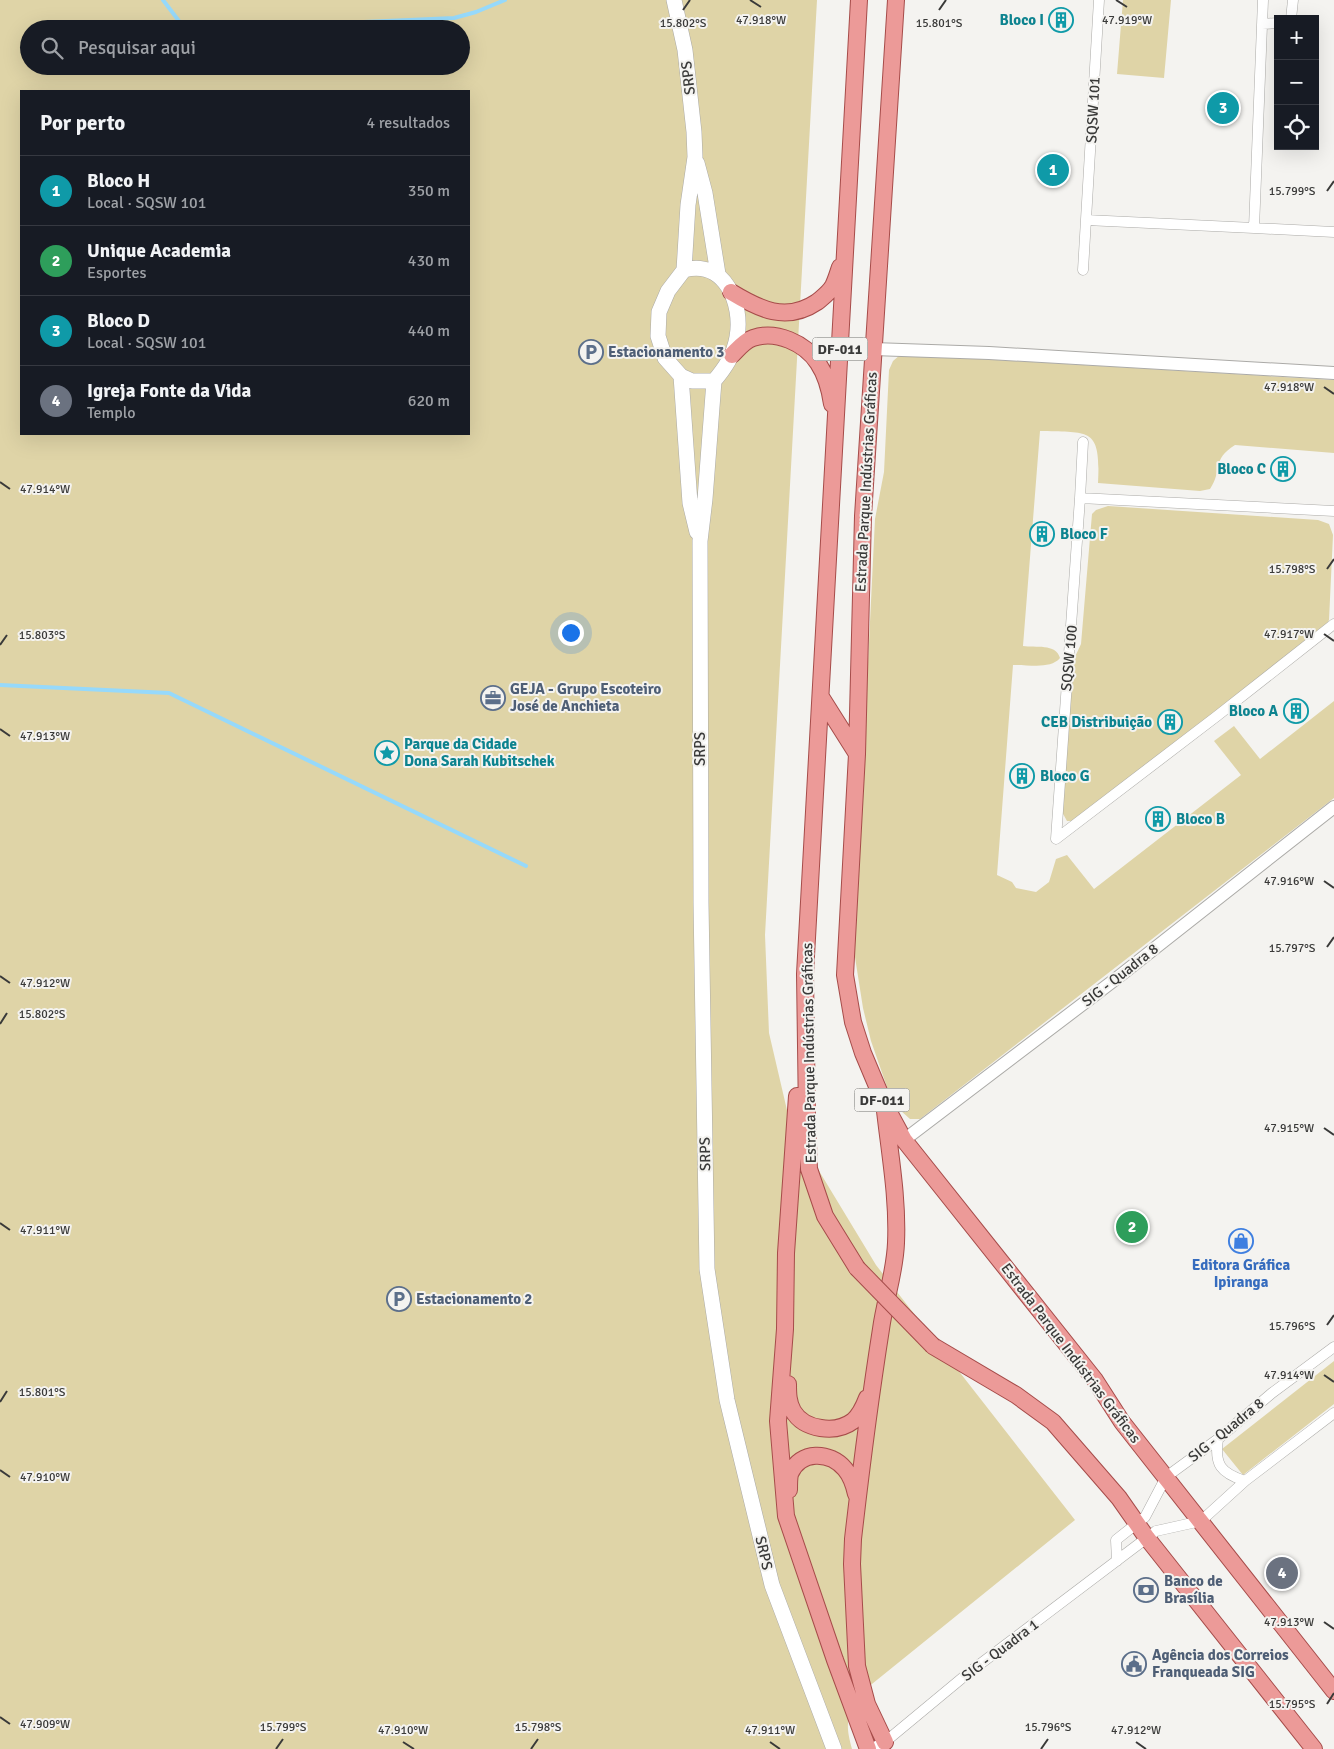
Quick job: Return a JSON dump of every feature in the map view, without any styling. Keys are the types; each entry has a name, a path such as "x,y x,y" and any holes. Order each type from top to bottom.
{"main road":[{"name":"SRPS","path":"674,0 684,50 694,132 695,157 688,204 684,270"},
{"name":"Estrada Parque Indústrias Gráficas","path":"860,0 806,974 809,1169 825,1216 857,1268 933,1346 1016,1395 1053,1422 1119,1498 1137,1523 1152,1534 1314,1749"},
{"name":"Estrada Parque Indústrias Gráficas","path":"896,0 872,349 862,534 857,754 846,975 853,1022 863,1053 884,1103 904,1140 1095,1380 1122,1422 1334,1691"},
{"name":"SRPS","path":"695,157 706,193 718,274 736,302 739,317 737,338 732,355 725,368 714,380 700,541 701,903 707,1269 727,1400 772,1585 834,1749"},
{"path":"730,292 765,310 780,313 805,309 826,295 833,286 847,241"},
{"path":"714,380 692,382 681,376 665,358 658,336 659,312 668,290 684,270 702,268 718,274"},
{"path":"732,355 743,344 753,338 769,336 785,339 802,346 818,363 829,388 836,424"},
{"name":"SRPS","path":"681,376 690,503 700,541"},
{"path":"821,697 857,754"},
{"path":"806,974 786,1253 785,1329 788,1399 794,1412 802,1420 821,1428 834,1429 844,1426 858,1416 872,1388"},
{"path":"878,1747 857,1666 852,1564 872,1388 881,1326 896,1248 894,1180 884,1103"},
{"path":"785,1329 778,1421 786,1516 835,1660 878,1747"},
{"path":"786,1516 790,1474 798,1463 818,1455 830,1456 846,1470 852,1480 858,1499"}],"street":[{"name":"SQSW 101","path":"1083,270 1099,0"},
{"path":"1254,228 1263,0"},
{"path":"1291,15 1293,0"},
{"path":"1262,24 1274,23"},
{"path":"1086,220 1334,232"},
{"path":"872,349 989,353 1334,373"},
{"path":"1083,442 1080,498 1334,512"},
{"name":"SQSW 100","path":"1080,498 1056,839 1334,624"},
{"name":"SIG - Quadra 8","path":"904,1140 1117,978 1334,807"},
{"name":"SIG - Quadra 8","path":"1166,1477 1218,1439 1272,1393 1334,1347"},
{"path":"1152,1534 1201,1522 1245,1481 1334,1413"},
{"path":"1218,1439 1217,1460 1221,1468 1228,1475 1245,1481"},
{"path":"1117,1561 1116,1540 1144,1517 1166,1477"},
{"name":"SIG - Quadra 1","path":"878,1747 967,1674 1152,1534"}],"shaded area":[{"name":"Parque da Cidade Dona Sarah Kubitschek","path":"0,0 817,0 765,935 769,1033 790,1123 876,1265 1075,1520 867,1688 849,1716 848,1730 852,1749 0,1749"},
{"path":"1123,0 1171,0 1164,78 1117,74"},
{"path":"900,355 1334,380 1334,453 1235,445 1228,450 1220,461 1210,489 1200,491 1098,483 1097,451 1094,442 1088,436 1081,433 1040,431 1023,646 1050,648 1058,653 1060,658 1056,662 1038,666 1013,665 997,875 1012,882 1016,888 1036,892 1049,882 1056,859 1067,855 1094,889 1241,775 1214,741 1234,726 1260,759 1334,701 1334,798 920,1119 910,1119 900,1110 887,1087 871,1041 863,1008 854,951 875,519 884,472 889,370 893,361"},
{"path":"1108,506 1318,520 1329,524 1333,535 1329,620 1325,627 1073,821 1067,821 1062,812 1073,661 1081,644 1092,514 1096,510"},
{"path":"1334,1361 1334,1404 1243,1475 1222,1449"}],"waterway":[{"path":"163,0 178,20"},
{"path":"409,20 454,18 476,12 505,0"},
{"path":"0,685 169,693 526,866"}],"place":[{"name":"Bloco I","path":"1061,20"},
{"name":"Bloco D","path":"1223,108"},
{"name":"Bloco H","path":"1053,170"},
{"name":"Estacionamento 3","path":"591,352"},
{"name":"Bloco C","path":"1283,469"},
{"name":"Bloco F","path":"1042,534"},
{"name":"GEJA - Grupo Escoteiro José de Anchieta","path":"493,698"},
{"name":"Bloco A","path":"1296,711"},
{"name":"CEB Distribuição","path":"1170,722"},
{"name":"Parque da Cidade Dona Sarah Kubitschek","path":"387,753"},
{"name":"Bloco G","path":"1022,776"},
{"name":"Bloco B","path":"1158,819"},
{"name":"Unique Academia","path":"1132,1227"},
{"name":"Editora Gráfica Ipiranga","path":"1241,1241"},
{"name":"Estacionamento 2","path":"399,1299"},
{"name":"Igreja Fonte da Vida","path":"1282,1573"},
{"name":"Banco de Brasília","path":"1146,1590"},
{"name":"Agência dos Correios Franqueada SIG","path":"1134,1664"}]}
